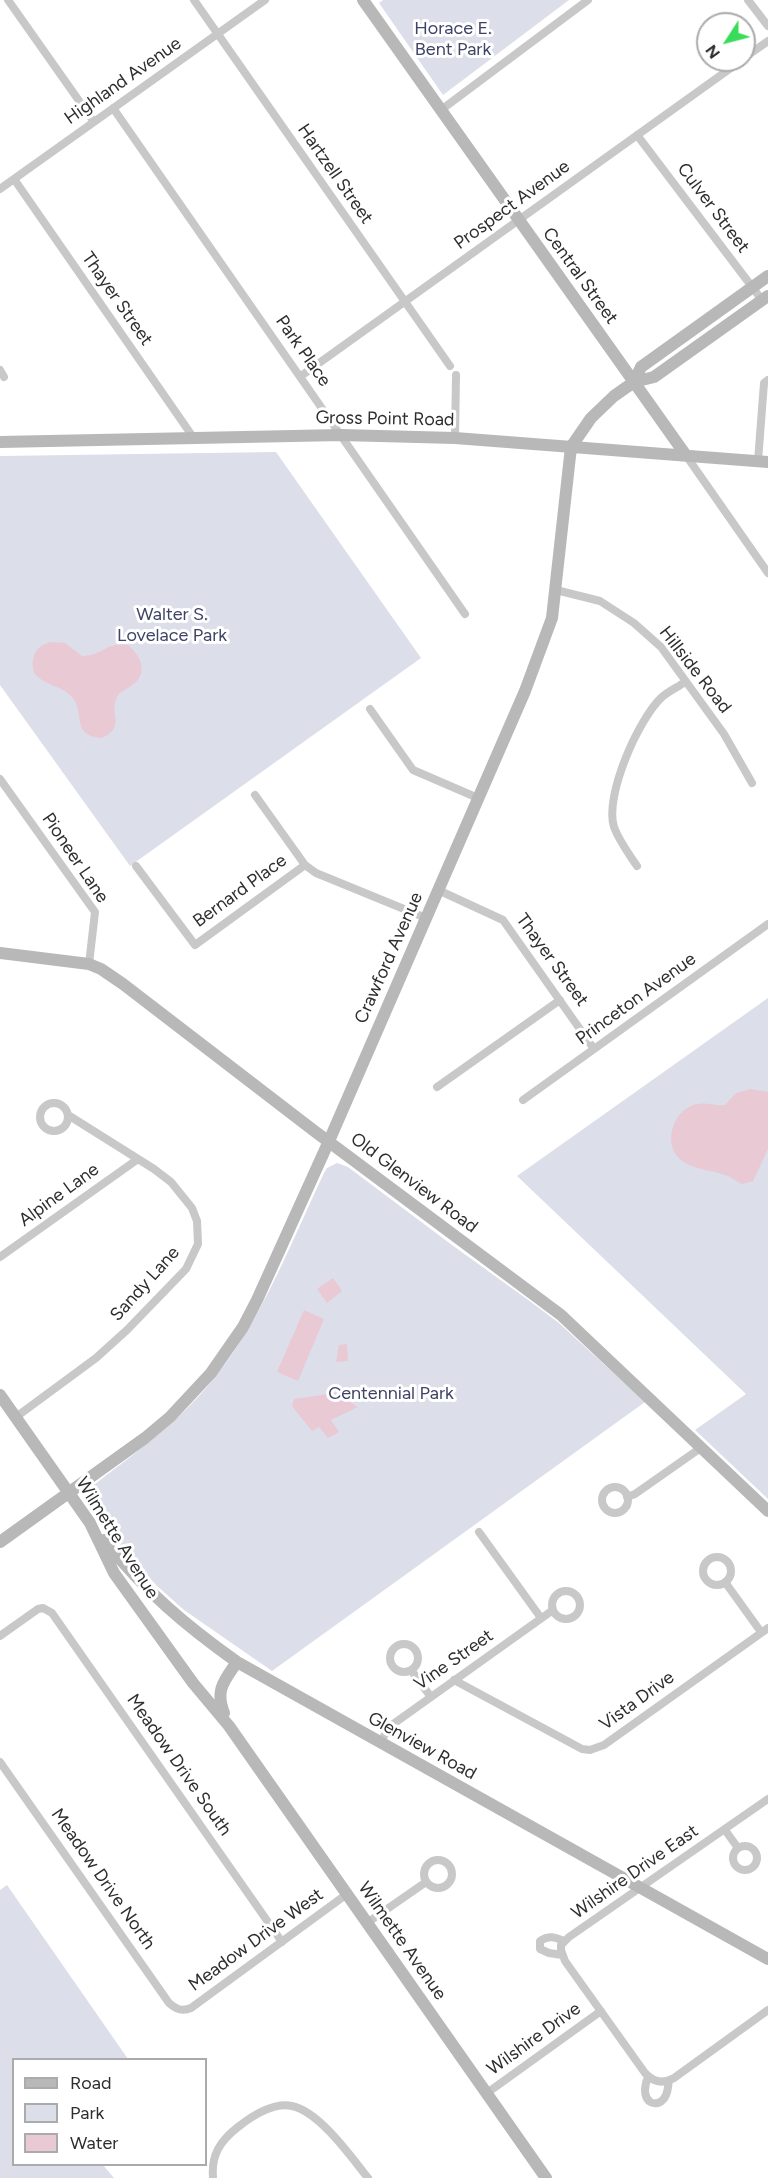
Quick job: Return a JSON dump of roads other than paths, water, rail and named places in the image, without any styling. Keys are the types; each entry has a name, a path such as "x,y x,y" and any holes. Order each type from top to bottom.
{"main road":[{"name":"Central Street","path":"363,0 685,454"},
{"name":"Crawford Avenue","path":"634,382 641,367 768,276"},
{"name":"Crawford Avenue","path":"0,1542 145,1438 211,1374 243,1327 329,1142 525,691 552,618 572,447 591,418 614,396 634,382 654,377 765,298"},
{"name":"Gross Point Road","path":"0,442 341,435 455,438 763,461"},
{"name":"Old Glenview Road","path":"0,953 89,964 123,984 329,1142 561,1315 768,1511"},
{"name":"Wilmette Avenue","path":"0,1395 90,1523 114,1573 193,1683 229,1726 546,2178"},
{"name":"Glenview Road","path":"90,1523 130,1572 156,1599 237,1662 768,1959"},
{"name":"Wilmette Avenue","path":"229,1726 219,1692 237,1662"}],"street":[{"path":"8,0 94,122"},
{"name":"Hartzell Street","path":"194,0 450,366"},
{"name":"Highland Avenue","path":"0,189 265,0"},
{"path":"441,110 588,0"},
{"path":"748,0 768,26"},
{"name":"Prospect Avenue","path":"301,376 725,72"},
{"name":"Park Place","path":"113,108 465,614"},
{"name":"Culver Street","path":"637,135 753,287 765,298"},
{"name":"Thayer Street","path":"14,179 193,437"},
{"path":"455,438 456,375"},
{"path":"763,461 764,383 768,380"},
{"name":"Central Street","path":"685,454 768,573"},
{"name":"Hillside Road","path":"556,590 600,601 634,623 661,647 724,734 752,783"},
{"path":"637,866 614,826 611,806 615,783 646,717 662,697 686,682"},
{"path":"370,709 413,770 478,798"},
{"name":"Pioneer Lane","path":"0,779 95,912 89,964"},
{"path":"255,795 305,865 316,873 426,918"},
{"name":"Bernard Place","path":"136,866 195,945 305,865"},
{"name":"Thayer Street","path":"438,890 503,920 594,1049"},
{"name":"Princeton Avenue","path":"523,1100 768,924"},
{"path":"437,1087 560,1000"},
{"name":"Sandy Lane","path":"15,1417 96,1358 186,1269 194,1255 198,1232 197,1221 192,1208 171,1182 68,1115"},
{"name":"Alpine Lane","path":"0,1257 138,1159"},
{"path":"627,1497 635,1494 702,1448"},
{"path":"479,1532 541,1618"},
{"path":"725,1582 765,1630"},
{"name":"Meadow Drive South","path":"0,1636 38,1609 48,1609 64,1628 282,1942"},
{"name":"Vine Street","path":"380,1743 389,1727 553,1610"},
{"name":"Vista Drive","path":"454,1680 582,1749 590,1750 604,1745 765,1630"},
{"path":"411,1670 431,1697"},
{"name":"Meadow Drive North","path":"0,1762 169,2003 182,2010"},
{"name":"Wilshire Drive East","path":"648,2077 562,1955 561,1945 768,1799"},
{"name":"Wilshire Drive East","path":"725,1830 738,1848"},
{"path":"367,1923 426,1882"},
{"name":"Meadow Drive West","path":"182,2010 191,2008 347,1894"},
{"name":"Wilshire Drive East","path":"562,1955 540,1949 540,1941 545,1937 554,1936 564,1941"},
{"path":"669,2081 666,2096 661,2102 653,2104 647,2101 644,2087 648,2077 659,2082 669,2081 768,2010"},
{"name":"Wilshire Drive","path":"487,2093 601,2011"},
{"path":"213,2178 213,2159 228,2136 264,2110 276,2106 294,2106 318,2121 368,2178"}],"water":[{"path":"51,642 65,643 82,656 95,654 114,645 128,645 139,657 142,667 140,677 117,697 114,709 116,719 114,729 102,738 86,733 82,728 76,703 67,692 45,682 34,673 36,651"},
{"path":"751,1089 768,1092 768,1149 753,1181 742,1184 730,1177 692,1166 681,1160 675,1153 671,1136 682,1112 697,1104 725,1105 736,1093"},
{"path":"333,1278 342,1291 327,1303 317,1289"},
{"path":"304,1310 324,1319 298,1381 277,1372"},
{"path":"347,1344 348,1361 336,1362 339,1345"},
{"path":"335,1393 358,1407 331,1420 339,1432 328,1438 319,1427 312,1431 292,1406 294,1399"}],"park label":[{"name":"Horace E. Bent Park","path":"453,39"},
{"name":"Walter S. Lovelace Park","path":"172,625"},
{"name":"Centennial Park","path":"391,1394"}]}
